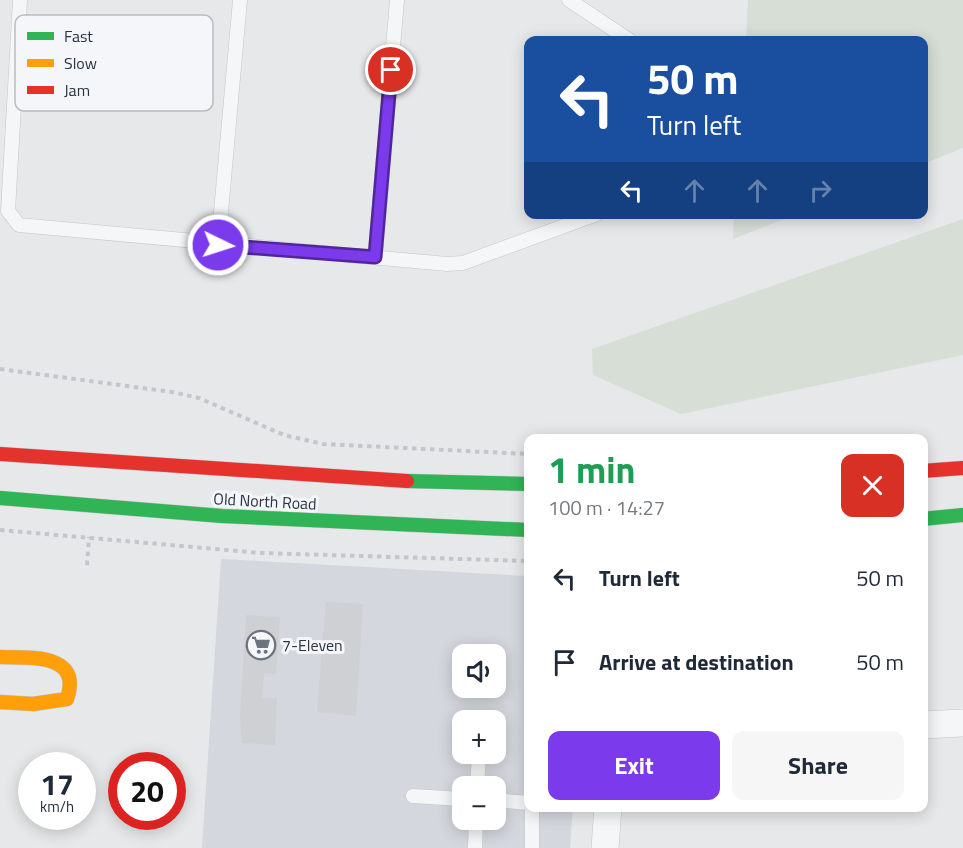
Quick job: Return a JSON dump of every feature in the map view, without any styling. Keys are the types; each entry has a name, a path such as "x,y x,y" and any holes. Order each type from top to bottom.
{"main road":[{"name":"Old North Road","path":"0,454 429,483 524,484"},
{"path":"928,471 963,468"},
{"name":"Old North Road","path":"0,498 222,516 524,531"},
{"path":"928,518 963,515"},
{"path":"0,657 52,661 67,668 73,678 72,689 67,699 53,703 0,702"}],"street":[{"path":"928,725 963,723"},
{"path":"605,848 608,812"}],"lane":[{"path":"19,15 20,0"},
{"path":"218,245 240,0"},
{"path":"375,257 397,0"},
{"path":"569,0 623,36"},
{"path":"15,88 8,211 19,225 218,245 463,263 583,219"},
{"path":"413,796 452,798"},
{"path":"506,801 524,803"},
{"path":"532,812 532,848"},
{"path":"475,848 476,830"}],"path":[{"path":"0,369 172,392 199,398 284,435 323,444 524,454"},
{"path":"0,530 261,553 524,561"},
{"path":"87,565 89,537"}],"shaded area":[{"path":"748,0 963,0 963,148 928,162 928,36 746,36"},
{"path":"734,219 785,219 733,239"},
{"path":"963,219 963,355 681,414 593,375 592,349"},
{"path":"221,559 524,576 524,812 573,812 570,848 202,848"}],"building":[{"path":"326,602 363,604 356,716 317,712"},
{"path":"246,615 280,617 276,674 264,673 262,698 277,698 275,745 242,743 240,718"}],"traffic: fast":[{"path":"407,481 524,484"},
{"path":"0,498 222,516 524,530"},
{"path":"928,518 963,515"}],"traffic: slow":[{"path":"0,657 51,661 61,666 67,673 70,684 67,699 33,704 0,702"}],"traffic: jam":[{"path":"0,454 407,481"},
{"path":"928,471 963,468"}],"place":[{"name":"7-Eleven","path":"261,645"}],"route":[{"path":"218,245 375,257 391,70"}]}
